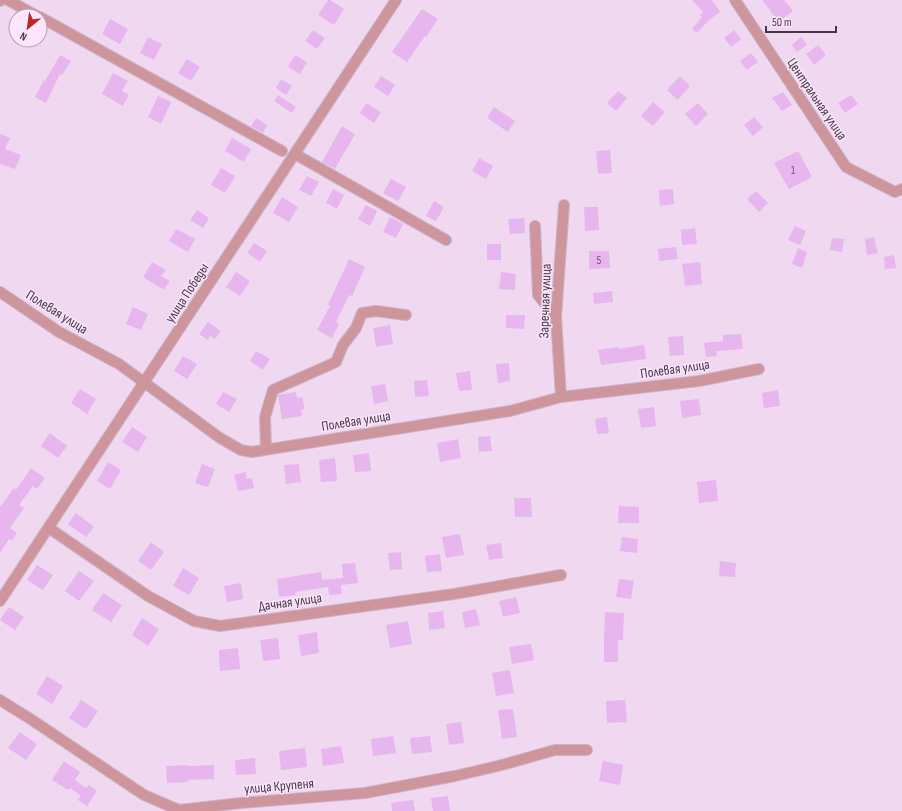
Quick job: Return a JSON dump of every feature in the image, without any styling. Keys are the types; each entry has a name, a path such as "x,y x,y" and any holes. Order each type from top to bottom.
{"street":[{"path":"8,0 22,8"},
{"name":"улица Победы","path":"0,601 396,0"},
{"name":"Центральная улица","path":"735,0 846,167 899,191"},
{"path":"48,22 282,151"},
{"path":"295,154 446,240"},
{"name":"Заречная улица","path":"561,397 556,317 564,205"},
{"path":"535,226 538,295 556,317"},
{"name":"Полевая улица","path":"0,292 59,332 119,364 220,438 241,450 252,452 510,411 561,397 699,381 760,369"},
{"path":"266,450 265,417 274,390 336,362 343,345 356,328 362,313 376,312 406,315"},
{"name":"Дачная улица","path":"49,528 148,596 194,621 220,626 454,594 561,575"},
{"name":"улица Крупеня","path":"0,700 144,795 179,810 241,803 365,793 455,776 555,750 587,750"}],"building":[{"path":"328,0 344,9 334,25 318,15"},
{"path":"692,0 712,0 720,12 709,20 697,33 692,29 702,17 700,15 703,12"},
{"path":"762,0 784,0 793,11 779,22"},
{"path":"422,9 438,19 407,62 392,52"},
{"path":"110,19 128,29 120,44 102,34"},
{"path":"313,30 325,38 317,49 305,41"},
{"path":"734,30 741,39 731,47 724,38"},
{"path":"148,37 162,44 154,60 140,53"},
{"path":"801,37 807,45 797,52 792,45"},
{"path":"818,45 826,55 814,65 806,54"},
{"path":"751,53 758,62 747,70 740,61"},
{"path":"60,55 71,61 62,75 60,74 46,103 35,97"},
{"path":"295,55 307,62 300,74 288,67"},
{"path":"187,59 200,67 191,81 178,73"},
{"path":"113,73 128,81 122,91 129,95 123,106 102,94"},
{"path":"381,76 395,85 388,96 374,87"},
{"path":"680,76 690,86 678,100 667,90"},
{"path":"281,79 292,86 286,95 276,88"},
{"path":"618,91 627,98 616,111 607,103"},
{"path":"783,92 792,105 782,111 772,98"},
{"path":"278,95 296,107 292,113 274,101"},
{"path":"851,95 858,104 845,113 838,103"},
{"path":"158,96 171,102 161,124 148,117"},
{"path":"653,102 665,112 653,126 641,116"},
{"path":"366,103 381,112 374,123 360,113"},
{"path":"698,103 708,114 696,126 685,114"},
{"path":"494,107 515,121 508,132 487,118"},
{"path":"754,117 763,127 753,136 744,125"},
{"path":"256,118 267,125 263,133 251,126"},
{"path":"342,126 355,134 335,169 322,162"},
{"path":"0,134 10,138 5,149 21,155 15,169 0,164"},
{"path":"232,138 251,149 244,162 225,151"},
{"path":"610,150 612,173 598,174 596,151"},
{"path":"798,151 812,177 789,189 774,163"},
{"path":"479,158 493,166 486,179 472,171"},
{"path":"221,168 235,176 225,193 211,185"},
{"path":"307,176 319,182 311,196 299,190"},
{"path":"391,179 406,187 398,201 383,193"},
{"path":"333,189 344,195 337,209 326,203"},
{"path":"673,189 674,204 660,206 659,190"},
{"path":"756,191 768,203 759,212 747,199"},
{"path":"282,197 298,207 289,222 273,213"},
{"path":"434,201 444,207 436,221 426,216"},
{"path":"366,205 377,211 370,226 358,219"},
{"path":"584,207 598,207 599,230 585,231"},
{"path":"197,210 209,218 203,228 190,220"},
{"path":"390,217 403,224 396,238 383,232"},
{"path":"524,218 525,233 510,234 508,219"},
{"path":"795,226 806,231 800,245 788,240"},
{"path":"695,228 697,244 682,245 681,230"},
{"path":"176,229 195,239 188,252 169,241"},
{"path":"874,237 878,253 867,255 865,239"},
{"path":"832,238 844,239 842,252 830,250"},
{"path":"254,243 267,251 260,262 247,253"},
{"path":"487,244 501,244 501,260 487,260"},
{"path":"676,247 678,259 659,261 658,249"},
{"path":"798,248 807,252 802,268 792,264"},
{"path":"589,251 609,251 610,268 589,269"},
{"path":"894,255 896,268 885,269 884,257"},
{"path":"349,259 365,267 352,296 349,295 336,322 339,324 332,338 317,330 330,306 328,305"},
{"path":"152,262 166,270 161,276 170,281 164,290 143,277"},
{"path":"700,262 702,284 685,286 682,264"},
{"path":"236,272 250,281 240,296 226,287"},
{"path":"501,272 516,274 515,290 499,289"},
{"path":"612,291 613,302 594,304 593,293"},
{"path":"133,307 148,314 141,330 126,324"},
{"path":"506,315 525,315 524,329 506,328"},
{"path":"208,322 221,331 215,339 210,336 208,340 199,334"},
{"path":"390,325 393,344 376,347 373,328"},
{"path":"741,334 743,349 716,351 717,356 706,357 704,343 723,341 723,335"},
{"path":"683,336 684,355 670,356 668,337"},
{"path":"644,345 646,359 601,365 598,350"},
{"path":"256,351 270,359 263,370 250,361"},
{"path":"183,356 197,364 187,379 174,371"},
{"path":"509,363 510,381 498,383 496,364"},
{"path":"470,371 472,390 459,391 456,373"},
{"path":"427,380 429,396 415,397 414,381"},
{"path":"385,384 388,401 374,404 371,386"},
{"path":"80,389 96,399 87,414 71,403"},
{"path":"778,390 780,406 764,408 762,393"},
{"path":"223,392 237,399 229,412 216,404"},
{"path":"296,392 297,398 302,397 305,409 301,410 302,416 282,419 278,395"},
{"path":"699,399 701,415 682,418 680,401"},
{"path":"654,407 656,426 641,428 638,409"},
{"path":"607,417 609,433 597,434 595,419"},
{"path":"132,427 147,437 138,452 122,442"},
{"path":"50,433 67,446 58,458 41,446"},
{"path":"490,436 492,451 479,452 478,437"},
{"path":"458,439 461,458 440,462 437,443"},
{"path":"369,453 371,471 355,472 353,455"},
{"path":"335,458 337,481 321,482 319,460"},
{"path":"108,462 121,470 110,489 97,481"},
{"path":"202,464 215,469 208,487 195,483"},
{"path":"299,464 301,482 286,484 284,465"},
{"path":"31,468 45,478 37,489 33,486 19,505 24,508 10,528 17,533 12,541 9,539 0,553 0,507 14,488 16,490"},
{"path":"246,472 247,479 252,478 254,488 238,491 234,475"},
{"path":"716,480 718,501 699,503 697,482"},
{"path":"514,498 531,498 532,517 515,517"},
{"path":"619,506 639,507 639,523 618,523"},
{"path":"76,513 94,527 86,537 68,524"},
{"path":"460,534 464,555 446,558 442,537"},
{"path":"622,537 638,539 637,553 620,551"},
{"path":"151,542 164,552 151,570 138,561"},
{"path":"501,543 503,558 489,560 486,545"},
{"path":"401,552 402,569 390,570 388,553"},
{"path":"440,554 442,571 427,572 425,556"},
{"path":"720,561 736,563 735,577 719,576"},
{"path":"355,563 358,583 341,585 342,594 329,595 328,587 295,592 296,595 279,597 277,579 321,572 322,580 343,578 342,564"},
{"path":"37,565 53,575 43,590 27,580"},
{"path":"183,568 199,578 189,595 173,586"},
{"path":"79,571 94,581 79,601 65,591"},
{"path":"619,579 634,581 631,599 616,597"},
{"path":"241,583 243,599 227,602 224,586"},
{"path":"103,593 122,605 111,622 92,610"},
{"path":"516,597 520,613 503,617 499,601"},
{"path":"9,607 24,617 15,630 0,620"},
{"path":"476,609 480,625 465,628 462,612"},
{"path":"443,611 445,628 429,630 428,613"},
{"path":"605,612 624,613 623,640 618,640 618,662 604,662"},
{"path":"142,618 159,629 148,646 132,635"},
{"path":"408,621 412,644 390,648 386,625"},
{"path":"317,632 319,653 301,656 298,635"},
{"path":"278,638 280,659 263,661 260,640"},
{"path":"531,644 534,660 512,664 509,647"},
{"path":"238,648 240,669 220,671 219,650"},
{"path":"510,670 514,693 496,696 492,673"},
{"path":"47,676 63,686 52,704 36,694"},
{"path":"81,700 98,711 86,729 69,718"},
{"path":"625,700 627,722 607,723 606,701"},
{"path":"513,709 517,737 502,739 498,710"},
{"path":"461,722 464,743 449,745 446,724"},
{"path":"20,732 37,744 26,760 8,748"},
{"path":"393,736 396,753 373,756 371,739"},
{"path":"430,736 432,752 412,754 410,738"},
{"path":"341,746 344,763 323,766 321,749"},
{"path":"305,748 307,767 281,770 279,751"},
{"path":"255,758 256,774 236,775 235,760"},
{"path":"64,761 80,772 75,780 86,788 89,785 97,791 87,806 78,800 81,796 70,788 68,790 52,780"},
{"path":"603,761 623,765 620,785 599,781"},
{"path":"214,765 214,779 188,780 188,782 167,783 166,766"},
{"path":"448,796 450,811 433,811 431,798"},
{"path":"413,800 415,811 392,811 391,803"}]}
